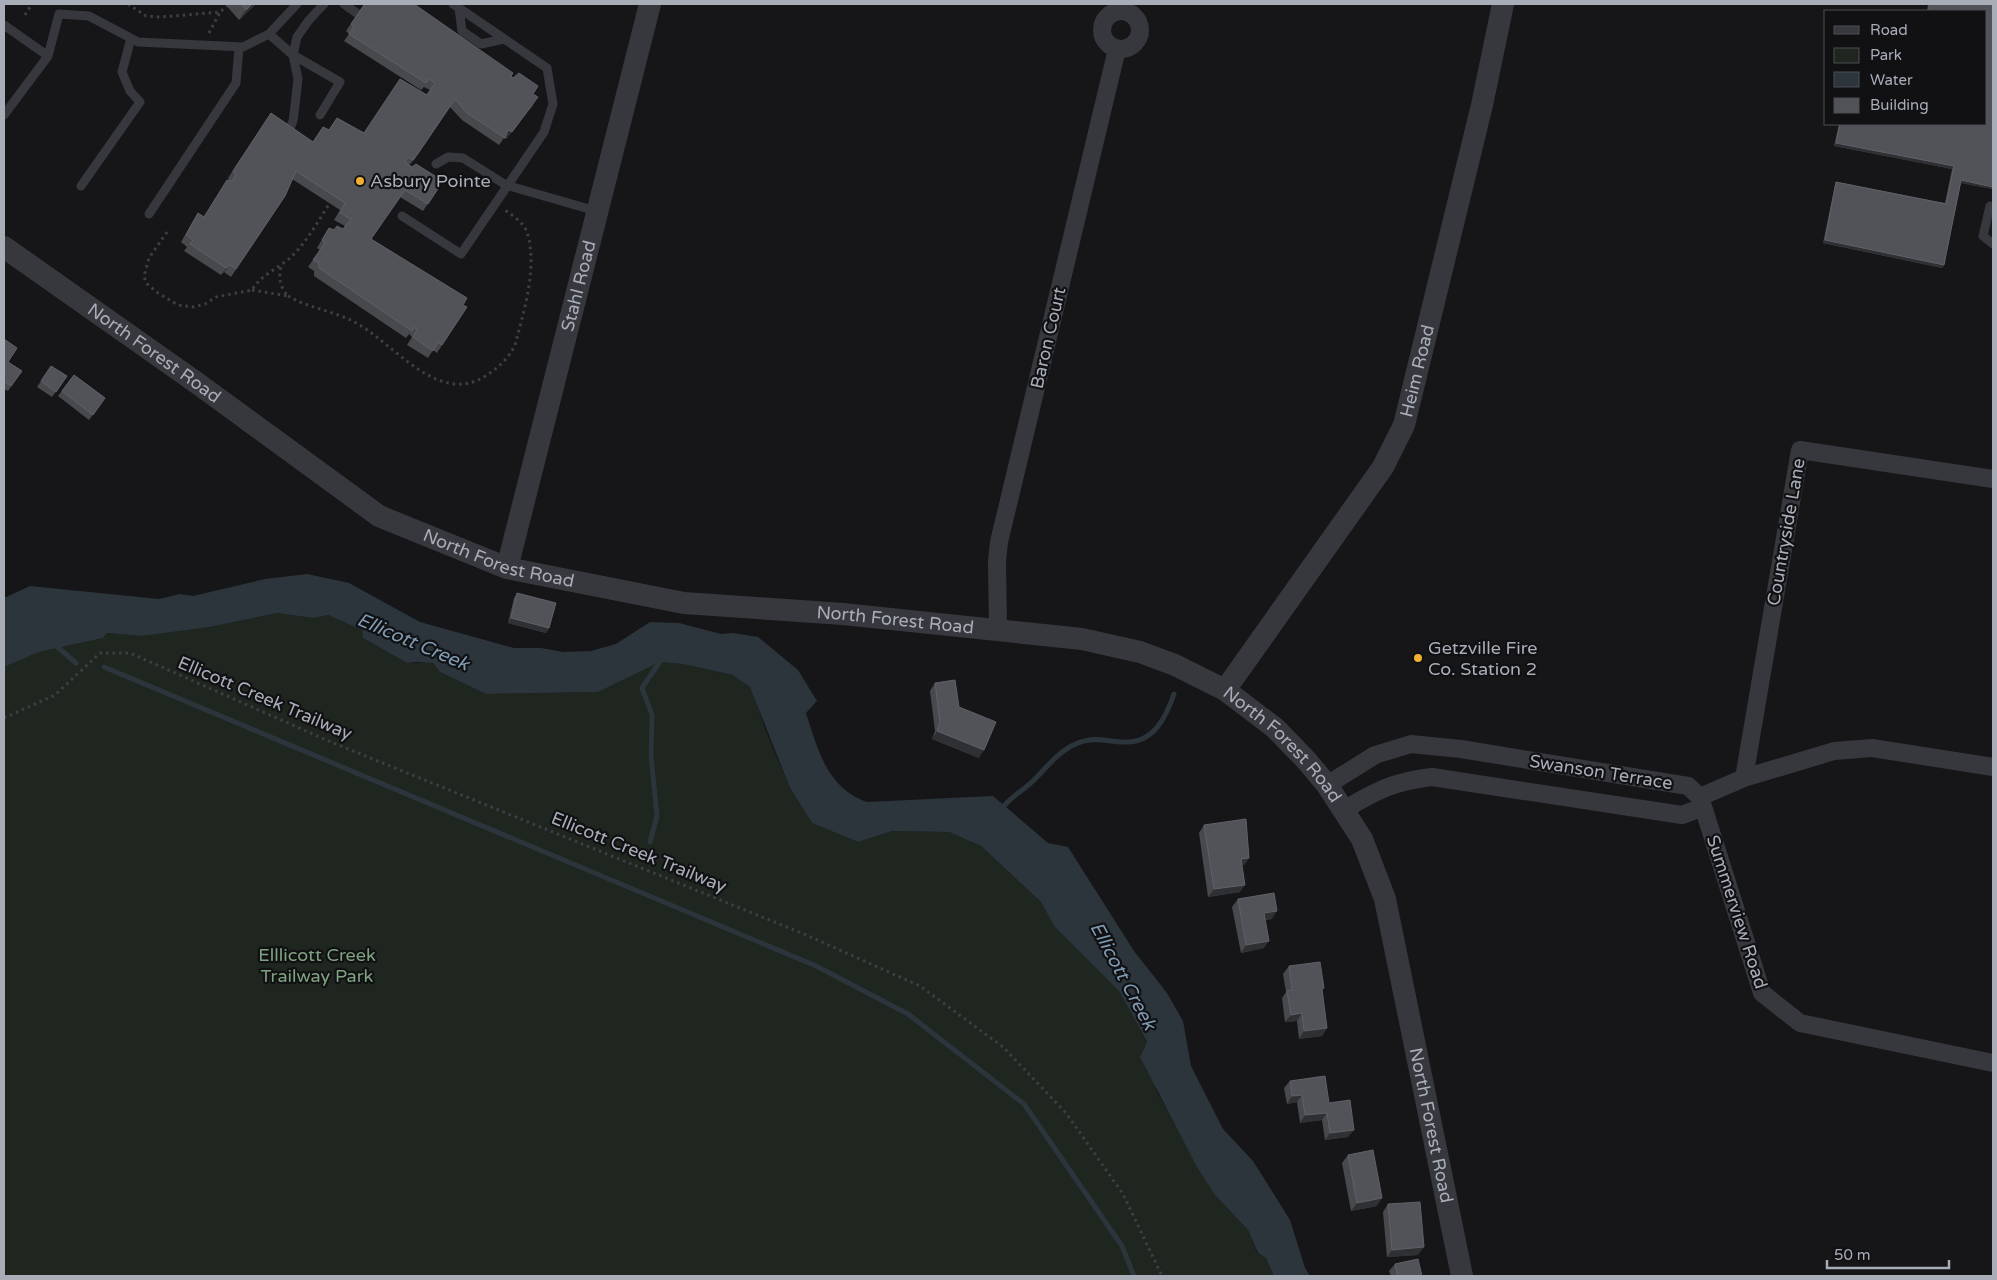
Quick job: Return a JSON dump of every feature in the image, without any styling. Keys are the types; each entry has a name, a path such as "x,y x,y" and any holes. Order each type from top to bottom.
{"street":[{"name":"Stahl Road","path":"507,568 650,4"},
{"name":"Heim Road","path":"1225,690 1383,467 1404,425 1482,105 1503,4"},
{"name":"Baron Court","path":"998,630 997,561 999,542 1117,49"},
{"name":"North Forest Road","path":"4,248 197,383 379,516 507,568 684,604 843,614 1113,644 1176,665 1225,690 1275,728 1327,785 1362,839 1384,899 1462,1276"},
{"name":"Countryside Lane","path":"1744,778 1800,450 1993,479"},
{"name":"Swanson Terrace","path":"1327,785 1375,755 1410,744 1461,749 1688,786 1701,802"},
{"name":"Swanson Terrace","path":"1344,810 1379,789 1406,780 1432,777 1682,815 1744,778 1834,751 1872,748 1993,767"},
{"name":"Summerview Road","path":"1701,802 1762,993 1800,1023 1993,1063"}],"lane":[{"path":"4,115 48,56 59,14 59,4"},
{"path":"59,14 89,16 138,42 244,47 269,34 297,4"},
{"path":"287,135 293,121 298,78 294,55 297,37 324,4"},
{"path":"344,4 358,14"},
{"path":"402,216 461,254 506,185 544,132 552,104 547,68 456,6"},
{"path":"456,6 462,31 481,44 504,39"},
{"path":"4,26 48,56"},
{"path":"269,34 294,55 340,82 320,115"},
{"path":"81,186 140,102 130,91 122,72 130,38"},
{"path":"150,214 236,83 240,47"},
{"path":"436,164 448,157 462,158 506,185 596,212"},
{"path":"1990,206 1983,236 1993,244"}],"path":[{"path":"24,15 32,4"},
{"path":"128,4 146,16 161,18 220,12"},
{"path":"208,36 220,12 226,6"},
{"path":"167,232 149,258 144,276 146,283 178,305 193,308 205,304 216,297 252,290 288,296 300,303 350,320 368,330 422,372 436,380 464,385 479,380 509,356 515,344 530,269 526,231 521,223 495,202"},
{"path":"252,290 256,283 281,265 309,235 330,203"},
{"path":"281,265 279,276 281,287 288,296"},
{"name":"Ellicott Creek Trailway","path":"4,718 55,695 100,653 130,653 331,742 804,934 920,986 1003,1047 1066,1113 1122,1194 1162,1276"}],"green space":[{"name":"Elllicott Creek Trailway Park","path":"277,613 313,618 328,615 362,630 363,638 407,663 433,663 440,672 486,694 598,692 660,662 683,664 737,676 753,690 765,729 790,788 812,823 858,842 892,831 949,832 981,846 1041,902 1054,926 1119,991 1147,1043 1156,1090 1215,1195 1248,1230 1257,1253 1266,1258 1274,1276 4,1276 4,667 39,652 103,638 107,633 142,636 210,627"}],"water":[{"name":"Ellicott Creek","path":"307,574 349,583 420,622 514,648 541,648 563,652 591,651 616,644 650,622 679,623 721,634 733,633 758,637 798,670 817,701 806,713 815,741 833,777 853,796 867,802 993,796 1048,843 1068,847 1134,951 1167,993 1183,1021 1191,1066 1223,1129 1253,1161 1290,1220 1305,1268 1310,1276 1274,1276 1266,1258 1258,1253 1248,1230 1215,1195 1197,1167 1140,1057 1147,1042 1119,991 1054,926 1041,902 981,846 949,832 892,831 858,842 812,823 790,788 750,687 733,675 683,664 660,662 598,692 486,694 440,672 433,663 407,663 363,638 362,630 328,615 313,618 277,613 210,627 142,636 107,633 103,638 39,652 4,667 4,598 30,586 159,599 180,594 193,596 265,579"}],"building":[{"path":"241,4 252,4 246,10"},
{"name":"Asbury Pointe","path":"365,4 414,4 513,73 511,76 513,78 519,73 538,86 533,94 538,97 512,132 508,130 505,138 467,113 455,99 413,160 408,157 405,162 412,167 416,164 443,181 428,204 405,190 371,239 467,298 463,305 467,307 442,345 438,342 433,351 413,337 417,330 414,327 412,331 319,268 319,263 313,260 325,243 322,240 329,228 334,230 337,226 343,229 351,219 340,213 345,203 296,171 285,196 236,269 230,265 226,268 190,244 193,240 186,235 198,213 204,217 227,180 232,181 236,175 233,171 271,113 313,142 323,127 329,130 337,118 364,133 400,79 427,95 435,83 429,79 426,83 349,34 354,26 351,24"},
{"path":"1930,4 1993,4 1993,187 1961,180 1944,265 1825,240 1836,182 1946,204 1954,166 1836,143 1840,125 1987,125 1987,10 1928,10"},
{"path":"4,339 17,348 8,362 22,371 11,386 4,381"},
{"path":"51,366 67,376 56,392 41,381"},
{"path":"74,375 105,398 93,415 62,391"},
{"path":"517,593 556,603 549,628 511,618"},
{"path":"955,680 959,707 996,722 984,750 937,731 940,723 935,683"},
{"path":"1246,819 1249,858 1241,859 1245,885 1214,889 1204,825"},
{"path":"1274,893 1277,911 1264,913 1269,941 1246,945 1238,899"},
{"path":"1320,962 1327,1028 1304,1031 1302,1013 1291,1015 1287,991 1292,990 1289,966"},
{"path":"1325,1076 1329,1103 1350,1100 1354,1130 1330,1133 1327,1113 1305,1115 1302,1095 1292,1096 1290,1081"},
{"path":"1373,1150 1382,1198 1357,1203 1348,1155"},
{"path":"1420,1202 1424,1247 1392,1250 1388,1204"},
{"path":"1418,1259 1422,1276 1398,1276 1395,1264"}],"waterway":[{"path":"54,644 76,663"},
{"path":"650,842 657,816 651,756 652,715 642,688 663,657"},
{"path":"104,667 816,966 908,1014 1024,1104 1122,1246 1134,1276"},
{"path":"1000,811 1007,802 1030,784 1072,745 1089,740 1127,742 1145,738 1158,727 1174,694"}],"place":[{"name":"Asbury Pointe","path":"360,181"},
{"name":"Getzville Fire Co. Station 2","path":"1418,658"}]}
